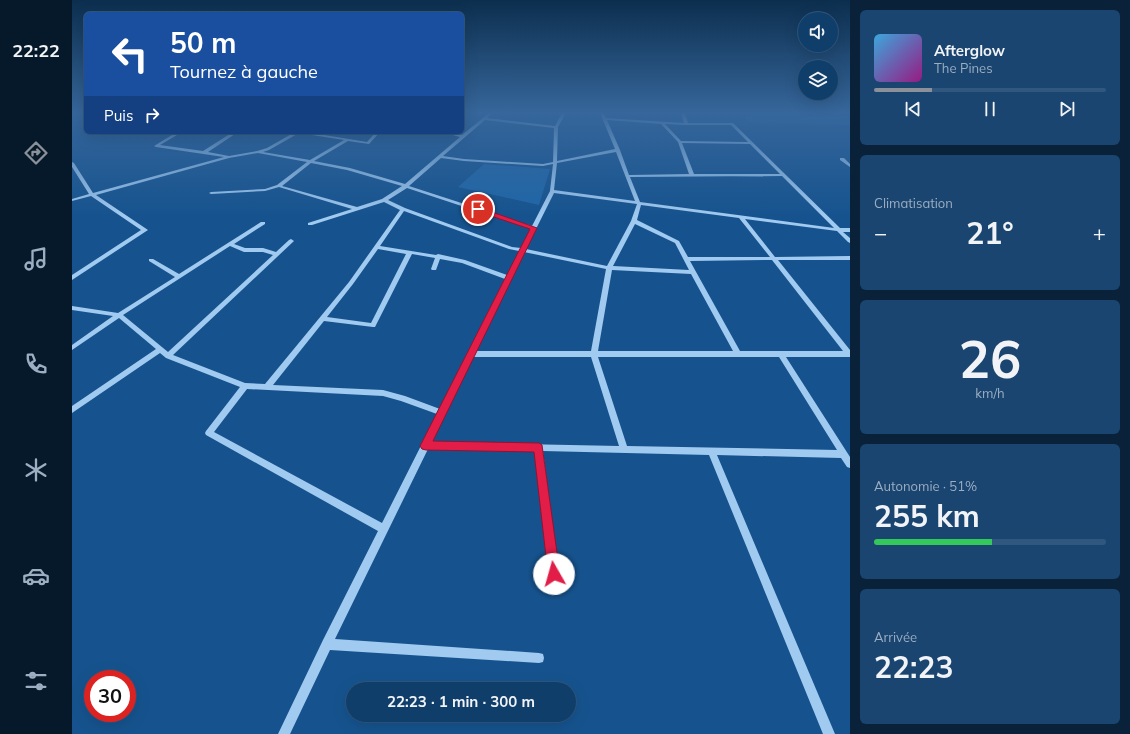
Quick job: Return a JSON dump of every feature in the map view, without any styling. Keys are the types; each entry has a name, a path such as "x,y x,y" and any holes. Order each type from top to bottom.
{"street":[{"path":"166,147 230,157"},
{"path":"205,152 212,147"},
{"path":"72,200 230,157 258,152 271,147"},
{"path":"211,193 265,190 279,186 310,162 335,147"},
{"path":"310,224 384,200 406,186 452,147"},
{"path":"284,734 327,644 552,191 555,147"},
{"path":"617,147 639,204 634,221 610,268 594,354 624,450"},
{"path":"682,147 692,176"},
{"path":"755,147 850,241"},
{"path":"441,157 543,165 618,150"},
{"path":"258,152 348,169 406,186 534,228"},
{"path":"842,159 850,166"},
{"path":"72,163 91,194 145,230 72,278"},
{"path":"628,176 784,175"},
{"path":"279,186 358,209"},
{"path":"552,191 742,218 839,230 850,230"},
{"path":"384,200 403,209 522,251 610,268 693,272"},
{"path":"267,387 351,283 403,209"},
{"path":"742,218 849,354"},
{"path":"634,221 677,242 738,354"},
{"path":"72,348 120,315 263,223"},
{"path":"168,356 291,241"},
{"path":"230,244 244,250 263,250 277,254"},
{"path":"376,247 463,261 509,278"},
{"path":"322,319 373,325 410,252"},
{"path":"434,269 438,256"},
{"path":"686,259 850,258"},
{"path":"151,260 180,277"},
{"path":"72,308 120,315 168,356 245,386 383,393 402,398 442,413"},
{"path":"72,410 160,350"},
{"path":"471,354 849,354"},
{"path":"781,354 850,464"},
{"path":"245,386 209,433 384,530"},
{"path":"426,446 844,454"},
{"path":"539,448 556,590"},
{"path":"712,452 829,734"},
{"path":"327,644 539,658"}],"shaded area":[{"path":"484,164 550,169 539,205 458,187"}],"route":[{"path":"478,209 534,228 426,446 539,448 554,574"}]}
